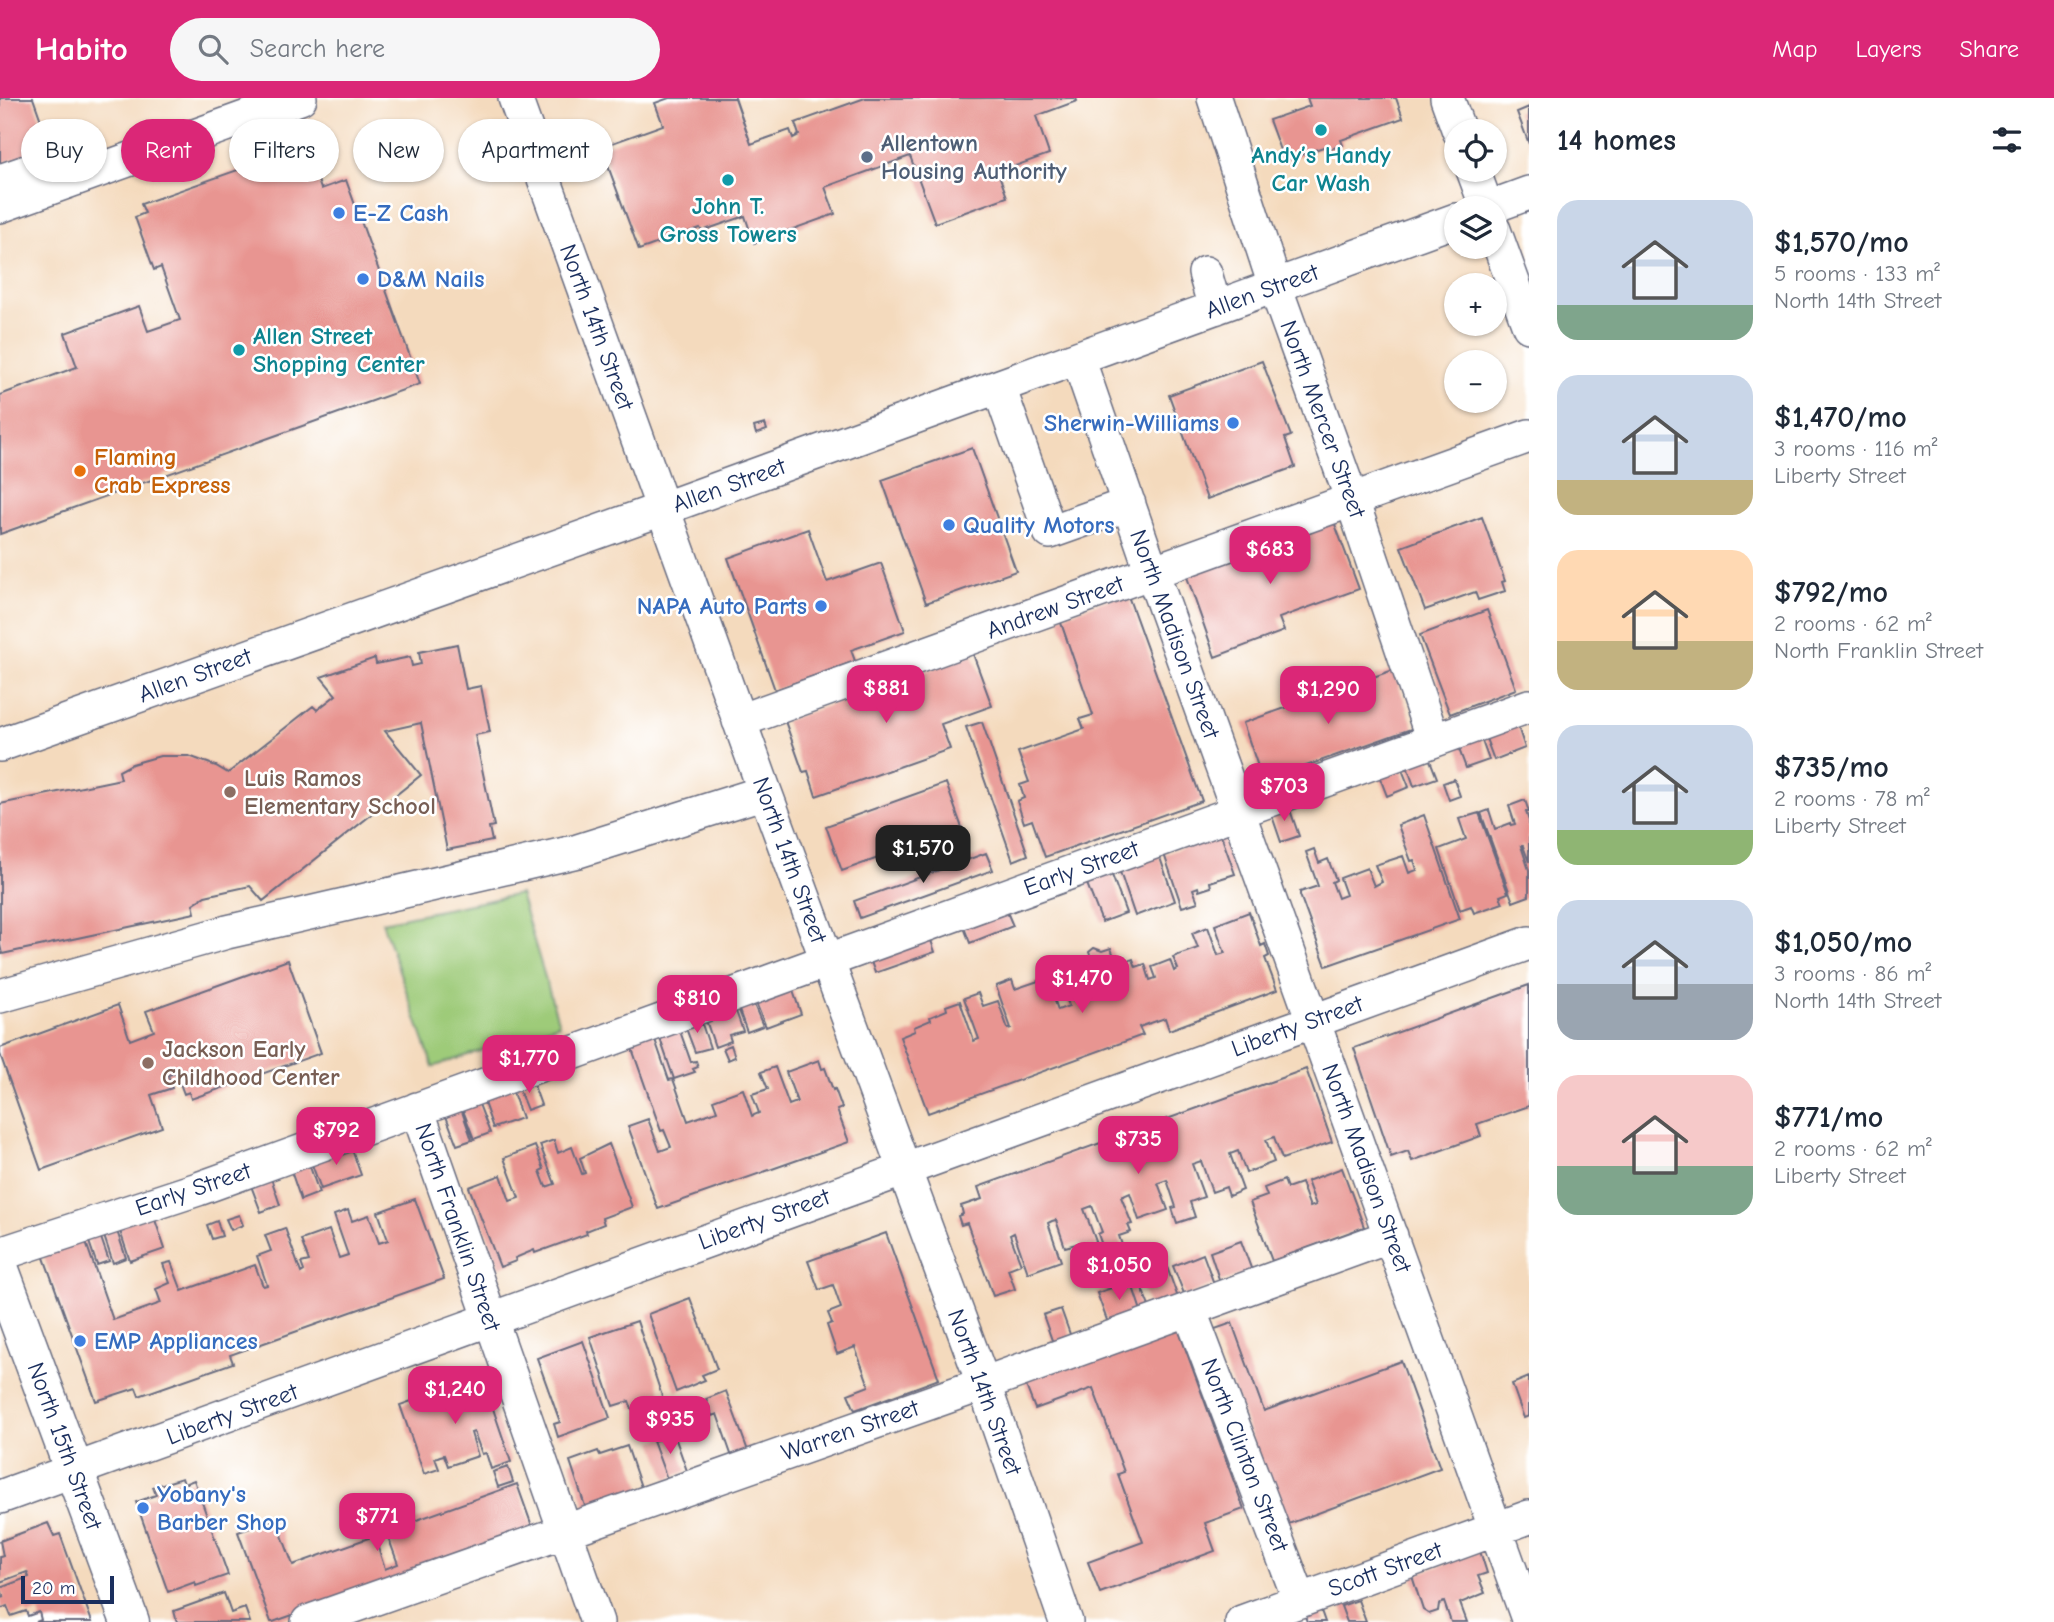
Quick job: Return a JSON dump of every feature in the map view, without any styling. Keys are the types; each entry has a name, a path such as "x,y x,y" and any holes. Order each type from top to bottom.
{"main road":[{"name":"North 15th Street","path":"0,1270 130,1622"}],"street":[{"path":"0,206 300,98"},
{"name":"North 14th Street","path":"515,98 739,721 983,1384 1066,1622"},
{"name":"North Mercer Street","path":"1214,98 1275,286 1352,500 1433,740"},
{"path":"1447,98 1455,119"},
{"path":"0,181 21,174"},
{"path":"1507,201 1529,194"},
{"name":"Allen Street","path":"0,745 662,509 1444,224"},
{"path":"1505,259 1529,326"},
{"path":"1205,273 1215,307"},
{"name":"North Madison Street","path":"1078,358 1152,572 1529,1622"},
{"path":"999,387 1051,532 1129,504"},
{"name":"Andrew Street","path":"739,721 1529,436"},
{"name":"Early Street","path":"0,1254 198,1189 1529,706"},
{"path":"0,996 227,932 578,852 765,792"},
{"name":"Liberty Street","path":"0,1497 1529,943"},
{"name":"North Franklin Street","path":"416,1109 597,1622"},
{"name":"Warren Street","path":"308,1622 983,1384 1391,1236"},
{"name":"North Clinton Street","path":"1189,1309 1300,1601"},
{"name":"Scott Street","path":"1242,1622 1529,1517"}],"green space":[{"path":"520,894 559,1024 433,1067 382,922"}],"building":[{"path":"0,98 33,98 40,119 21,119 21,156 5,162 0,172"},
{"name":"John T. Gross Towers","path":"669,98 735,98 751,144 790,130 793,138 799,135 795,123 865,98 1076,98 1077,101 1036,116 1049,154 998,172 1007,197 935,223 910,156 825,187 835,214 754,243 745,216 702,231 700,228 639,250 613,180 613,143 663,125 655,103"},
{"name":"Andy’s Handy Car Wash","path":"1307,98 1396,98 1403,118 1341,140 1343,145 1327,150 1326,146 1284,161 1269,120 1310,106"},
{"path":"1529,107 1529,144 1517,112"},
{"name":"Allen Street Shopping Center","path":"229,173 229,182 319,182 321,189 346,180 420,384 0,534 0,395 77,367 65,333 139,306 148,331 180,320 161,267 154,270 135,217 145,213 141,204 204,182 215,182 215,178"},
{"name":"Sherwin-Williams","path":"1262,361 1291,436 1285,438 1295,467 1207,499 1169,395"},
{"path":"765,424 767,430 756,434 754,427"},
{"name":"Quality Motors","path":"972,448 1016,571 926,603 882,480"},
{"path":"1482,517 1505,581 1502,582 1505,591 1478,600 1475,592 1425,610 1401,547"},
{"path":"1333,519 1359,589 1279,618 1284,631 1215,657 1186,574"},
{"name":"NAPA Auto Parts","path":"808,529 827,582 881,563 905,631 851,650 855,661 775,690 728,558"},
{"path":"1127,593 1202,801 1045,857 1032,820 1024,823 1017,801 1024,798 1020,785 1029,782 1018,752 1084,729 1080,719 1093,715 1059,617"},
{"path":"1487,610 1516,689 1450,714 1420,635"},
{"name":"Luis Ramos Elementary School","path":"457,644 466,689 481,686 490,732 475,735 494,826 489,827 492,841 447,850 421,723 385,731 421,775 263,901 250,886 205,896 193,904 195,913 2,954 0,804 121,779 119,771 132,764 160,756 189,756 228,773 313,706 317,710 336,695 321,677 375,658 376,664 410,657 412,666 421,664 419,652"},
{"path":"973,654 992,706 941,724 950,749 816,796 808,771 803,772 785,721"},
{"path":"1393,670 1414,728 1263,781 1243,723"},
{"path":"1516,721 1525,748 1494,760 1484,733"},
{"path":"982,722 1028,855 1013,861 966,727"},
{"path":"1479,733 1489,760 1466,768 1456,741"},
{"path":"1428,755 1437,778 1414,786 1406,763"},
{"path":"1399,762 1409,787 1387,796 1377,770"},
{"path":"1454,779 1460,796 1449,800 1443,783"},
{"path":"946,783 962,828 842,871 826,826"},
{"path":"1525,800 1529,812 1526,812 1529,821 1529,862 1521,846 1529,870 1529,896 1513,902 1481,813 1489,810 1495,829 1515,824 1509,806"},
{"path":"1288,804 1299,836 1281,842 1270,810"},
{"path":"1479,813 1508,893 1500,896 1503,903 1474,913 1471,906 1460,910 1439,849 1466,839 1459,819"},
{"path":"1424,815 1460,919 1326,966 1300,895 1300,892 1318,886 1306,852 1314,849 1319,863 1328,859 1336,880 1332,882 1338,898 1346,895 1340,878 1367,868 1374,886 1382,882 1375,865 1403,856 1409,873 1417,870 1398,825"},
{"path":"1221,835 1235,874 1210,882 1211,887 1199,891 1198,887 1193,889 1198,902 1182,907 1164,854"},
{"path":"1158,852 1175,901 1135,916 1118,866"},
{"path":"986,853 993,870 860,918 854,901"},
{"path":"1109,867 1126,913 1102,922 1084,876"},
{"path":"1004,905 1013,926 970,943 962,922"},
{"path":"1249,912 1261,946 1265,944 1269,956 1265,958 1277,990 1169,1030 1165,1018 1139,1027 1143,1035 928,1113 900,1037 915,1031 914,1027 931,1020 930,1017 947,1010 946,1006 960,1001 974,1041 979,1039 964,998 978,993 983,1006 998,1001 1008,1029 1011,1028 996,986 1012,980 1015,989 1047,978 1058,1010 1069,1006 1059,976 1089,966 1099,996 1109,992 1103,978 1099,979 1089,952 1094,948 1102,951 1111,948 1117,965 1133,959 1136,967 1145,964 1150,980 1156,978 1152,967 1170,960 1174,971 1178,969 1173,957 1198,948 1192,933 1208,927 1218,955 1225,953 1215,925"},
{"path":"928,932 935,952 875,973 868,953"},
{"name":"Jackson Early Childhood Center","path":"288,960 321,1053 191,1099 189,1092 184,1094 176,1073 168,1075 172,1088 151,1095 162,1127 41,1170 0,1048 118,1005 130,1040 154,1031 146,1011"},
{"path":"791,985 801,1014 766,1027 754,998"},
{"path":"1529,985 1529,1106 1477,1124 1481,1136 1412,1161 1408,1151 1391,1157 1354,1048"},
{"path":"752,1000 763,1026 747,1032 737,1005"},
{"path":"733,1003 743,1031 729,1035 731,1041 715,1047 704,1014"},
{"path":"700,1018 710,1048 695,1052 684,1023"},
{"path":"676,1020 691,1062 696,1061 698,1067 693,1069 695,1072 674,1079 656,1027"},
{"path":"652,1031 669,1080 673,1079 688,1121 717,1111 713,1100 743,1089 752,1116 759,1113 752,1094 768,1089 761,1072 775,1067 789,1105 797,1102 786,1072 819,1060 842,1108 837,1110 849,1142 658,1209 628,1126 648,1119 660,1151 671,1147 664,1130 661,1131 629,1040"},
{"path":"731,1045 735,1057 728,1060 723,1048"},
{"path":"1306,1069 1332,1142 1282,1159 1274,1137 1266,1140 1274,1162 1246,1173 1238,1151 1230,1154 1243,1190 1229,1196 1226,1187 1212,1192 1201,1161 1192,1164 1204,1197 1190,1202 1195,1217 1177,1223 1172,1208 1176,1207 1167,1180 1158,1183 1168,1210 1139,1220 1130,1193 1121,1197 1132,1224 1128,1225 1131,1232 1119,1236 1123,1248 1105,1254 1098,1234 1102,1232 1092,1206 1084,1209 1098,1247 1083,1252 1080,1243 1065,1247 1056,1220 1052,1221 1048,1223 1061,1261 1028,1273 1014,1233 1010,1235 1021,1264 1008,1269 1015,1289 993,1296 967,1223 961,1225 958,1216 963,1214 961,1206 982,1199 978,1187"},
{"path":"532,1080 541,1105 527,1110 517,1085"},
{"path":"511,1087 522,1118 493,1128 482,1097"},
{"path":"477,1099 490,1133 474,1139 461,1105"},
{"path":"460,1106 472,1140 457,1145 444,1111"},
{"path":"554,1140 558,1153 572,1147 582,1174 585,1173 580,1158 609,1144 632,1207 602,1218 604,1224 586,1231 587,1234 535,1253 534,1250 500,1267 469,1187 501,1175 510,1201 519,1198 504,1158 535,1146 544,1169 540,1171 546,1187 555,1184 540,1145"},
{"path":"350,1144 361,1175 321,1189 310,1159"},
{"path":"308,1161 319,1193 301,1200 290,1168"},
{"path":"1342,1168 1364,1227 1272,1261 1250,1202 1267,1196 1264,1188 1284,1180 1287,1188 1301,1183 1310,1207 1316,1205 1307,1181"},
{"path":"270,1175 280,1205 261,1212 250,1183"},
{"path":"415,1199 444,1279 230,1355 233,1363 139,1396 136,1388 96,1401 42,1252 84,1237 113,1320 161,1303 156,1289 170,1283 163,1264 171,1262 182,1291 255,1265 263,1286 267,1285 257,1256 271,1251 265,1235 285,1228 301,1273 304,1271 301,1263 309,1261 301,1240 329,1230 339,1258 348,1255 334,1215 348,1210 352,1221 369,1215 379,1243 388,1240 378,1212"},
{"path":"153,1214 165,1249 130,1261 118,1225"},
{"path":"239,1215 243,1225 231,1230 226,1219"},
{"path":"217,1221 222,1236 212,1239 207,1225"},
{"path":"115,1225 126,1258 113,1263 102,1230"},
{"path":"99,1232 109,1261 97,1265 87,1236"},
{"path":"886,1233 939,1379 855,1410 848,1394 869,1386 855,1347 837,1354 827,1325 832,1323 828,1313 841,1308 833,1285 819,1290 808,1261"},
{"path":"1241,1241 1252,1271 1220,1282 1210,1252"},
{"path":"1203,1254 1214,1284 1185,1296 1173,1266"},
{"path":"1167,1267 1178,1298 1150,1309 1140,1283 1153,1279 1151,1273"},
{"path":"1131,1281 1141,1311 1108,1323 1097,1293"},
{"path":"690,1298 717,1369 702,1375 705,1380 676,1392 648,1314"},
{"path":"1061,1309 1071,1337 1053,1343 1043,1315"},
{"path":"637,1321 663,1399 632,1409 629,1401 613,1406 590,1337"},
{"path":"1176,1323 1244,1509 1205,1523 1215,1551 1100,1593 1088,1562 1143,1542 1118,1474 1124,1472 1093,1388 1035,1409 1023,1378"},
{"path":"1232,1323 1264,1411 1401,1361 1440,1468 1283,1526 1212,1330"},
{"path":"583,1341 610,1418 558,1437 554,1424 560,1422 537,1358"},
{"path":"482,1376 511,1462 491,1469 486,1453 482,1454 474,1432 471,1433 478,1456 448,1466 444,1455 440,1456 435,1458 439,1469 424,1474 400,1405"},
{"path":"1529,1377 1529,1416 1524,1418 1512,1384"},
{"path":"726,1391 748,1451 732,1457 717,1414 712,1416 706,1399"},
{"path":"674,1434 687,1471 667,1479 653,1441"},
{"path":"627,1446 643,1493 587,1512 570,1461 598,1451 600,1455"},
{"path":"508,1467 513,1482 498,1487 493,1472"},
{"path":"182,1478 184,1484 194,1480 228,1575 196,1586 195,1582 168,1592 136,1502 156,1495 153,1487"},
{"path":"517,1484 533,1529 273,1622 238,1532 276,1519 293,1565 374,1536 385,1569 398,1564 386,1531"},
{"path":"48,1523 54,1536 60,1534 92,1622 36,1622 41,1620 39,1612 28,1616 26,1611 11,1616 7,1606 0,1609 0,1598 4,1597 0,1588 29,1577 27,1572 0,1582 0,1557 3,1556 0,1541"},
{"path":"1480,1551 1487,1573 1478,1576 1485,1593 1460,1603 1467,1622 1451,1622 1444,1602 1439,1604 1438,1611 1429,1614 1423,1610 1412,1576"},
{"path":"224,1593 231,1613 245,1608 250,1622 177,1622 174,1611"},
{"path":"1358,1600 1366,1622 1347,1622 1341,1606"},
{"path":"1320,1608 1325,1622 1307,1622 1304,1613"}],"place":[{"name":"Andy’s Handy Car Wash","path":"1321,130"},
{"name":"Allentown Housing Authority","path":"867,157"},
{"name":"John T. Gross Towers","path":"728,180"},
{"name":"E-Z Cash","path":"339,213"},
{"name":"D&M Nails","path":"363,279"},
{"name":"Allen Street Shopping Center","path":"239,350"},
{"name":"Sherwin-Williams","path":"1233,423"},
{"name":"Flaming Crab Express","path":"80,471"},
{"name":"Quality Motors","path":"949,525"},
{"name":"NAPA Auto Parts","path":"821,606"},
{"name":"Luis Ramos Elementary School","path":"230,792"},
{"name":"Jackson Early Childhood Center","path":"148,1063"},
{"name":"EMP Appliances","path":"80,1341"},
{"name":"Yobany's Barber Shop","path":"143,1508"}]}
